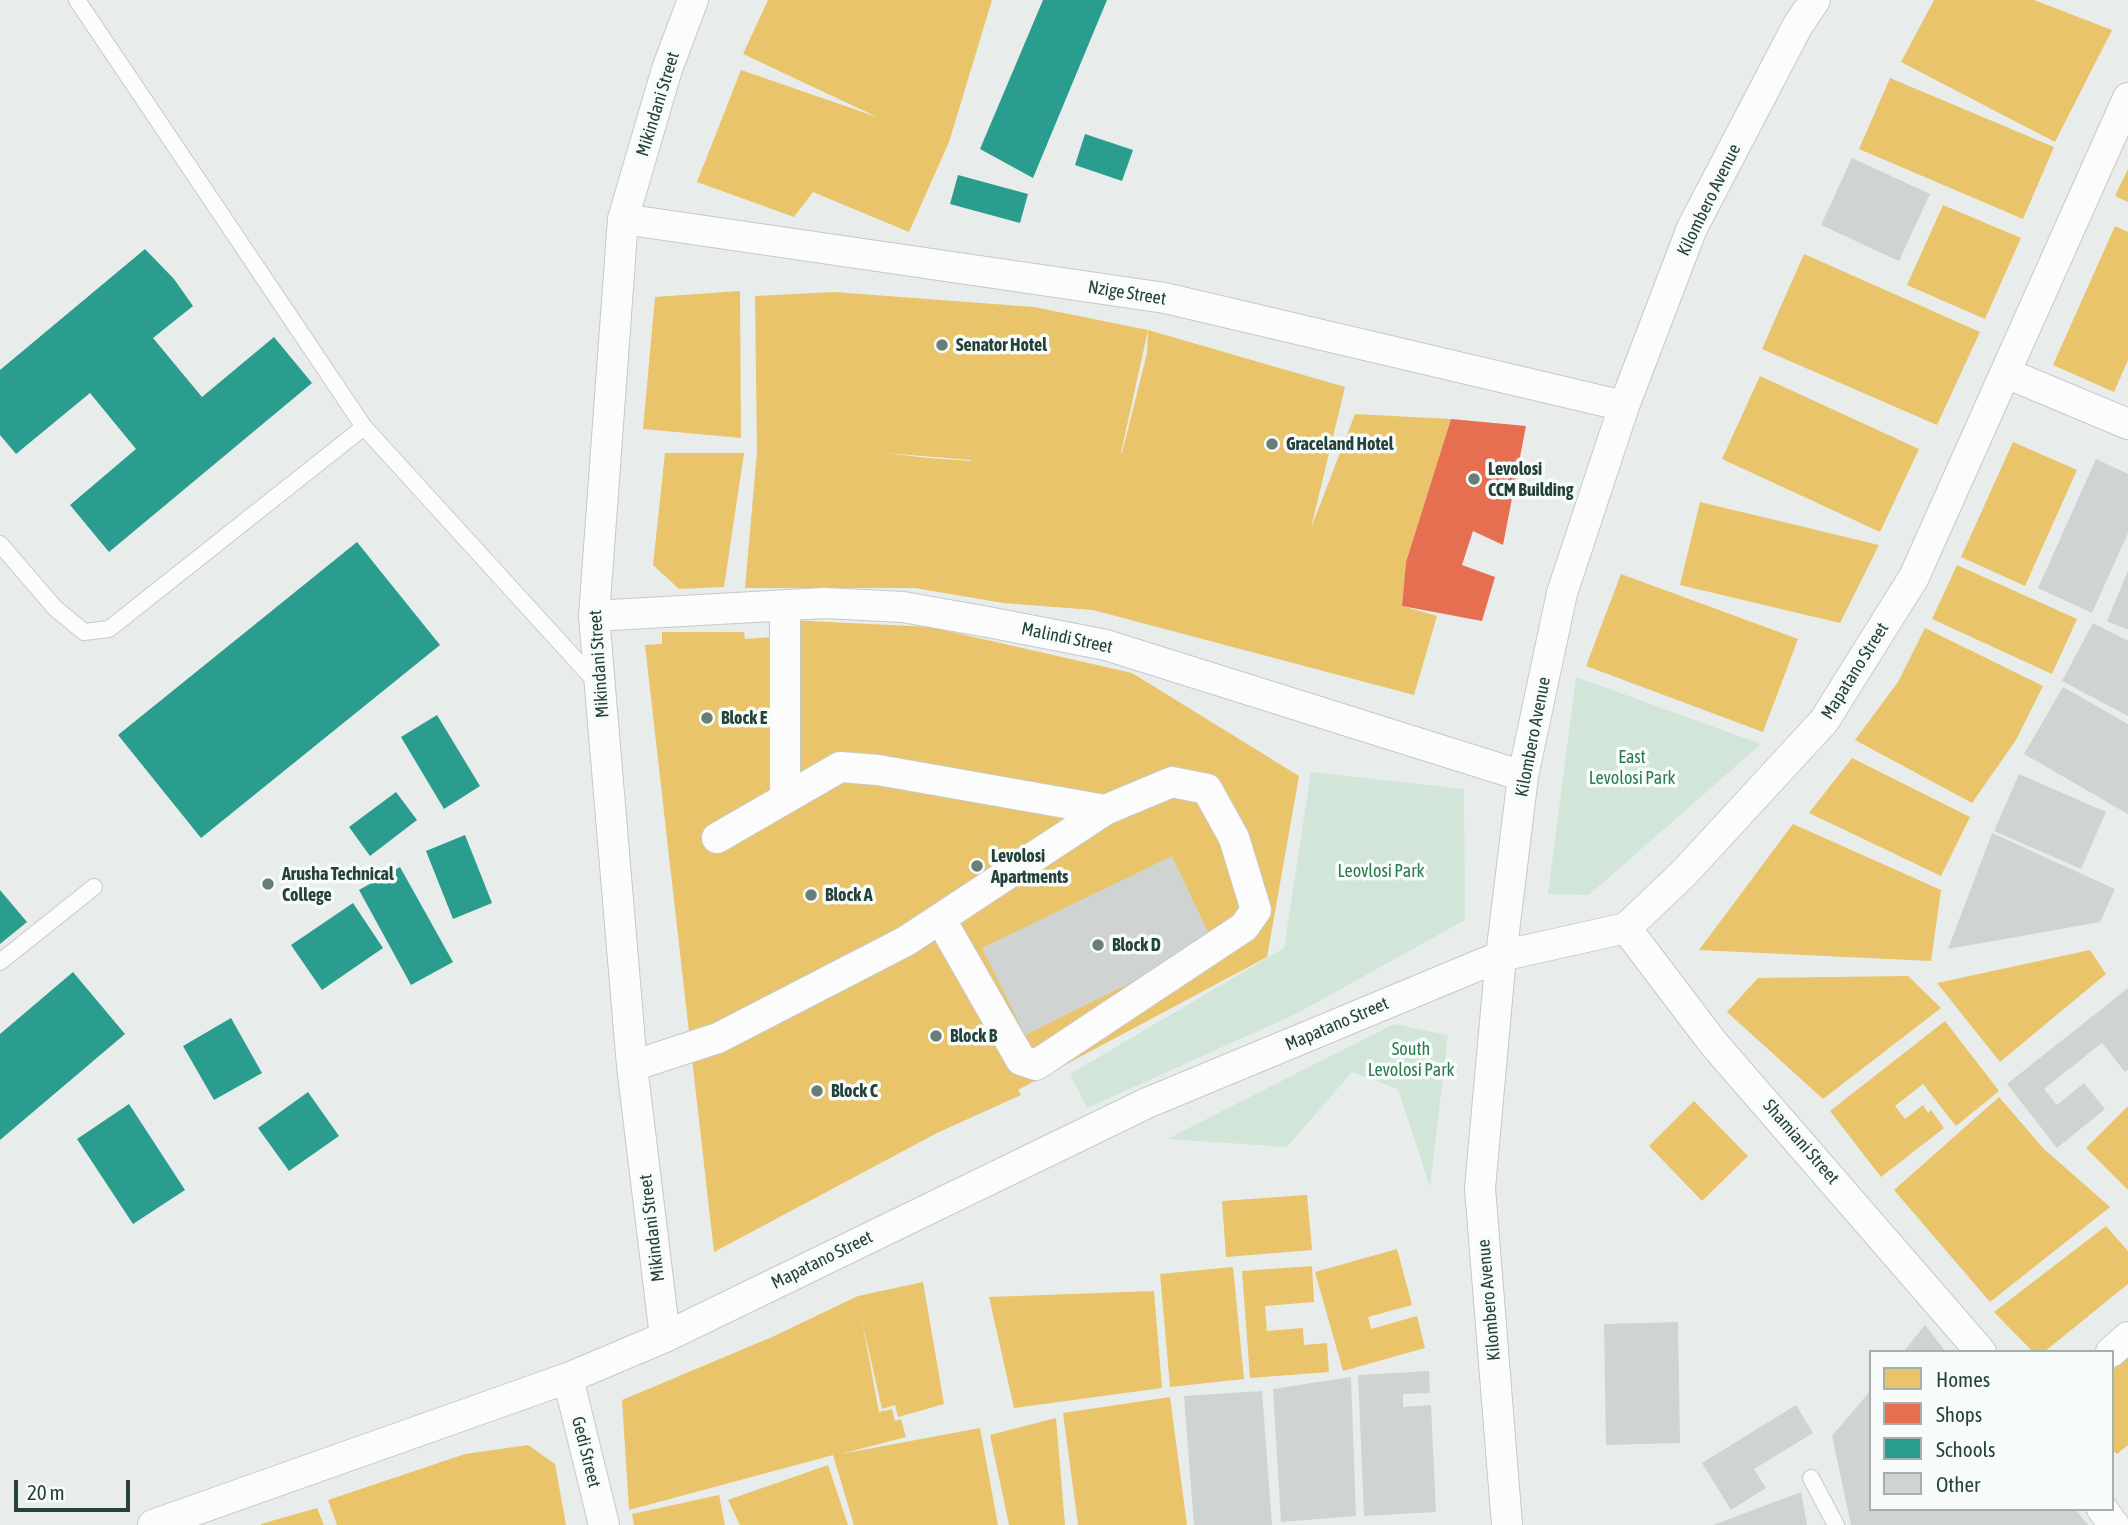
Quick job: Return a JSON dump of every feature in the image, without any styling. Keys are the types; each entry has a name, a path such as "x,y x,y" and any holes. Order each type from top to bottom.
{"street":[{"name":"Mikindani Street","path":"665,1337 632,1066 594,615 623,219 667,69 693,0"},
{"name":"Kilombero Avenue","path":"1507,1525 1480,1188 1500,956 1523,776 1563,593 1624,406 1692,228 1798,25 1815,0"},
{"name":"Mapatano Street","path":"153,1525 568,1378 665,1337 1147,1103 1500,956 1626,928 1683,874 1824,721 1914,577 2128,98"},
{"name":"Nzige Street","path":"623,219 1165,298 1624,406"},
{"path":"2007,373 2128,424"},
{"name":"Malindi Street","path":"594,615 824,603 903,607 1105,645 1523,776"},
{"path":"785,605 785,799"},
{"path":"717,838 840,766 878,769 1105,810"},
{"path":"632,1066 718,1038 941,920 1105,810 1172,782 1207,789 1234,838 1256,910 1244,927 1178,974 1036,1065 1021,1060 941,920"},
{"name":"Shamiani Street","path":"1626,928 1714,1044 1979,1350"},
{"path":"2112,1350 2128,1337"},
{"name":"Gedi Street","path":"568,1378 604,1525"}],"lane":[{"path":"77,0 364,427 599,685"},
{"path":"0,544 55,608 84,632 109,629 364,427"},
{"path":"0,962 94,887"},
{"path":"1811,1478 1836,1525"}],"green space":[{"name":"East Levolosi Park","path":"1576,677 1761,744 1589,895 1548,894"},
{"name":"Leovlosi Park","path":"1311,772 1464,789 1465,920 1298,1013 1087,1108 1070,1074 1284,948"},
{"name":"South Levolosi Park","path":"1394,1024 1448,1035 1430,1187 1398,1089 1352,1072 1287,1147 1167,1139"}],"building: Homes":[{"path":"768,0 992,0 949,142 909,232 813,192 794,217 697,182 741,70 877,117 743,54"},
{"path":"1934,0 2034,0 2112,30 2055,142 1901,62"},
{"path":"1890,78 2054,147 2023,219 1859,149"},
{"path":"2128,169 2128,202 2115,196"},
{"path":"1943,205 2021,238 1985,319 1907,285"},
{"path":"2115,226 2128,232 2128,360 2114,392 2053,365"},
{"path":"1804,254 1980,332 1937,425 1762,349"},
{"path":"740,291 741,438 643,429 655,297"},
{"path":"834,292 1034,307 1148,330 1345,387 1311,528 1355,414 1451,419 1406,562 1402,606 1437,616 1414,695 1093,610 1003,603 915,588 745,588 757,452 755,296","holes":["1148,330 1147,353 1122,453 1121,453","885,453 971,460 971,461 928,458"]},
{"path":"1760,376 1919,449 1880,532 1722,459"},
{"path":"2013,442 2077,470 2025,586 1961,557"},
{"path":"665,453 744,453 724,587 679,589 653,565"},
{"path":"1700,502 1879,545 1840,623 1680,585"},
{"path":"1957,565 2077,619 2052,674 1932,619"},
{"path":"1621,574 1798,639 1763,732 1586,666"},
{"name":"Levolosi Apartments","path":"789,620 930,627 1132,673 1299,776 1267,957 1018,1090 1021,1095 937,1133 714,1252 645,645 662,644 662,632 744,632 745,639 788,636"},
{"path":"1925,628 2043,686 2016,740 1972,803 1855,740 1898,682"},
{"path":"1852,758 1970,817 1941,876 1809,813"},
{"path":"1793,824 1941,890 1931,961 1699,950"},
{"path":"2090,950 2106,974 2000,1062 1937,983"},
{"path":"1908,976 1941,1008 1823,1099 1727,1012 1758,978"},
{"path":"1945,1021 1999,1091 1956,1126 1923,1084 1895,1106 1905,1119 1923,1105 1928,1113 1931,1110 1944,1128 1881,1177 1830,1111"},
{"path":"1999,1097 2044,1149 2110,1207 1990,1302 1894,1190"},
{"path":"1694,1101 1748,1156 1702,1201 1649,1146"},
{"path":"2128,1106 2128,1190 2086,1148"},
{"path":"1307,1195 1312,1250 1226,1257 1222,1201"},
{"path":"2106,1226 2128,1251 2128,1284 2046,1350 2031,1350 1994,1312"},
{"path":"1397,1249 1412,1305 1368,1317 1371,1329 1417,1316 1425,1348 1343,1371 1315,1272"},
{"path":"1312,1266 1314,1302 1265,1306 1267,1331 1303,1328 1304,1345 1327,1343 1329,1372 1250,1378 1242,1271"},
{"path":"1233,1267 1244,1379 1170,1387 1160,1274"},
{"path":"923,1282 944,1404 898,1417 895,1405 882,1409 862,1321 879,1412 892,1409 895,1421 901,1419 906,1437 841,1454 980,1428 998,1525 854,1525 833,1455 629,1510 622,1400 772,1337 858,1296"},
{"path":"1154,1291 1162,1388 1014,1408 989,1297"},
{"path":"2128,1356 2128,1445 2117,1454 2114,1452 2114,1369"},
{"path":"1170,1397 1187,1525 1078,1525 1063,1413"},
{"path":"1056,1418 1065,1525 1009,1525 990,1435"},
{"path":"528,1445 555,1464 566,1525 337,1525 328,1500 465,1454"},
{"path":"828,1465 848,1525 740,1525 728,1500"},
{"path":"719,1495 725,1525 634,1525 632,1514"},
{"path":"317,1508 324,1525 261,1525 261,1524"}],"building: Shops":[{"name":"Levolosi CCM Building","path":"1451,419 1526,426 1503,545 1473,531 1462,565 1495,577 1482,621 1402,606 1406,562"}],"building: Schools":[{"path":"1043,0 1107,0 1033,178 980,149"},
{"path":"1085,134 1133,150 1122,181 1075,165"},
{"path":"958,175 1028,194 1020,223 950,204"},
{"path":"145,249 174,279 193,306 153,338 202,397 274,337 312,383 109,552 70,505 136,449 90,393 16,454 0,435 0,370"},
{"path":"357,542 440,645 201,838 118,735"},
{"path":"437,715 480,786 444,809 401,737"},
{"path":"396,792 417,820 370,856 349,827"},
{"path":"465,835 492,903 453,919 426,851"},
{"path":"400,867 453,962 411,985 359,890"},
{"path":"0,890 27,922 0,944"},
{"path":"353,903 383,948 322,990 291,945"},
{"path":"73,972 125,1034 0,1140 0,1034"},
{"path":"231,1018 262,1073 214,1100 183,1046"},
{"path":"308,1092 339,1136 289,1171 258,1128"},
{"path":"129,1104 185,1190 133,1224 77,1139"}],"building: Other":[{"path":"1852,158 1930,194 1899,261 1821,225"},
{"path":"2096,459 2128,474 2128,533 2092,613 2038,588"},
{"path":"2128,571 2128,630 2107,621"},
{"path":"2093,623 2128,641 2128,716 2062,681"},
{"path":"2063,687 2128,724 2128,814 2024,754"},
{"path":"2019,774 2106,812 2081,869 1994,831"},
{"path":"1992,833 2115,889 2100,922 1948,949"},
{"name":"Block D","path":"1172,856 1213,942 1025,1035 982,948"},
{"path":"2128,988 2128,1070 2125,1072 2102,1043 2044,1089 2057,1105 2084,1083 2105,1109 2057,1148 2007,1084"},
{"path":"1678,1322 1680,1443 1606,1445 1604,1324"},
{"path":"1925,1325 1944,1350 1905,1350"},
{"path":"1429,1371 1430,1393 1403,1394 1403,1407 1431,1405 1436,1512 1364,1516 1358,1375"},
{"path":"1351,1377 1356,1516 1281,1522 1273,1389"},
{"path":"1262,1391 1272,1525 1194,1525 1184,1396"},
{"path":"1869,1392 1869,1511 2077,1511 2088,1525 1851,1525 1832,1436"},
{"path":"1796,1405 1813,1433 1754,1469 1766,1488 1731,1510 1702,1463"},
{"path":"1801,1492 1807,1525 1713,1525"}],"place":[{"name":"Senator Hotel","path":"942,345"},
{"name":"Graceland Hotel","path":"1272,444"},
{"name":"Levolosi CCM Building","path":"1474,479"},
{"name":"Block E","path":"707,718"},
{"name":"Levolosi Apartments","path":"977,866"},
{"name":"Arusha Technical College","path":"268,884"},
{"name":"Block A","path":"811,895"},
{"name":"Block D","path":"1098,945"},
{"name":"Block B","path":"936,1036"},
{"name":"Block C","path":"817,1091"}]}
